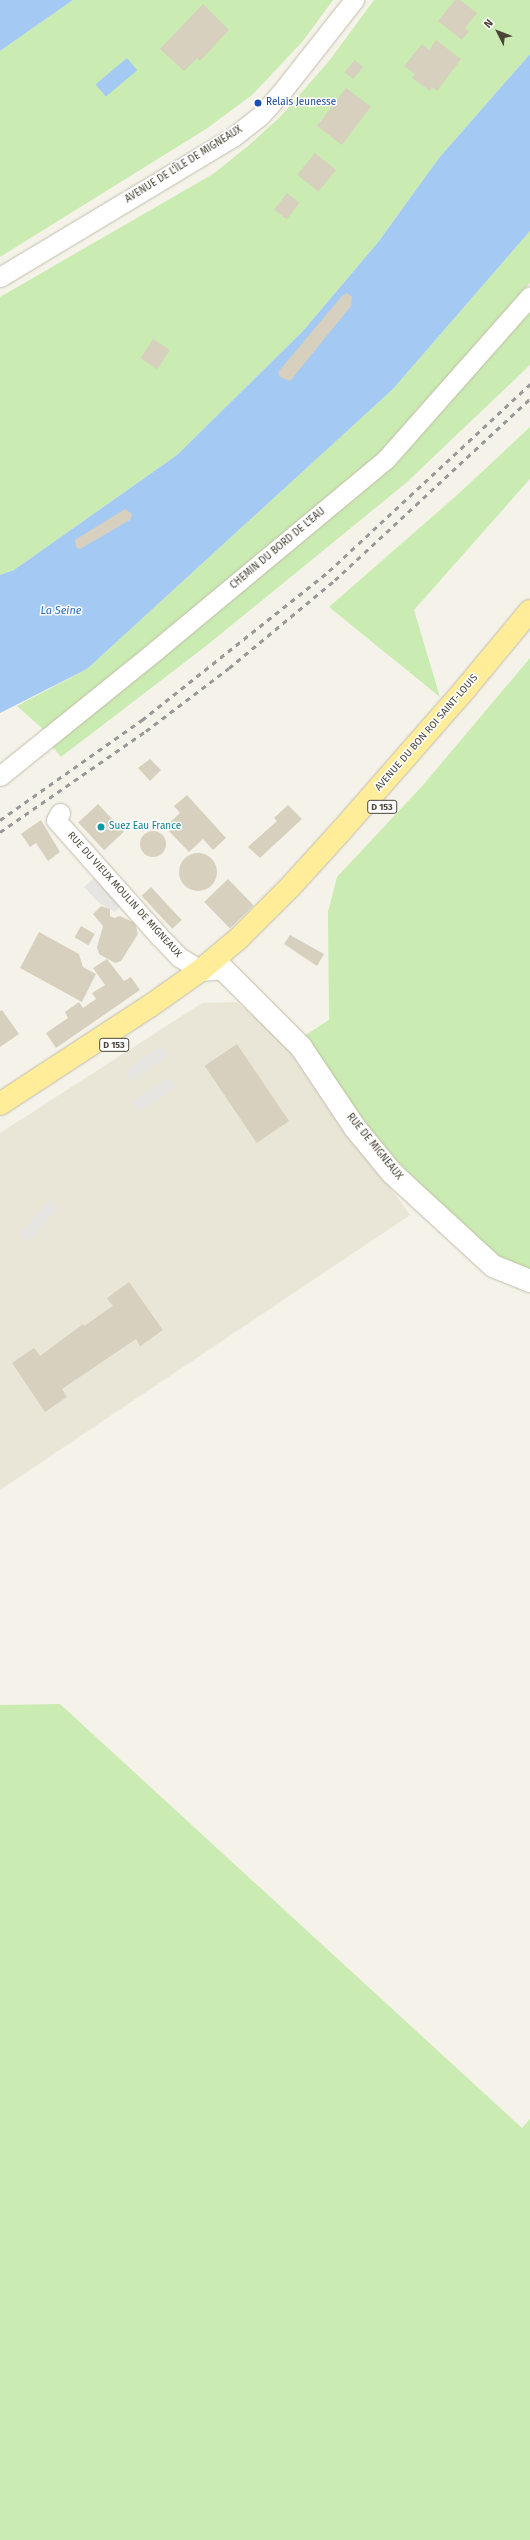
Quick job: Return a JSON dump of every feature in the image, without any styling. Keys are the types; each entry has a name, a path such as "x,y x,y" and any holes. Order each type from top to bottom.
{"main road":[{"name":"AVENUE DU BON ROI SAINT-LOUIS","path":"211,969 239,938 292,886 466,688 530,611"},
{"name":"AVENUE DU BON ROI SAINT-LOUIS","path":"211,969 295,904 400,786 530,633"},
{"name":"D 153","path":"0,1104 150,1006 211,969"},
{"name":"D 153","path":"0,1113 50,1086 113,1046 211,969"}],"street":[{"name":"AVENUE DE L'ÎLE DE MIGNEAUX","path":"0,277 244,128 280,94 354,0"},
{"name":"CHEMIN DU BORD DE L'EAU","path":"0,776 162,645 386,459 530,296"},
{"name":"RUE DU VIEUX MOULIN DE MIGNEAUX","path":"60,813 56,820 179,957 211,969"},
{"name":"RUE DE MIGNEAUX","path":"211,969 302,1047 356,1128 392,1173 493,1266 530,1281"}],"shaded area":[{"path":"94,878 121,906 115,912 99,903 84,887"},
{"path":"237,1002 288,1046 410,1215 0,1490 0,1133 202,1003"},
{"path":"161,1046 168,1056 131,1082 124,1072"},
{"path":"170,1078 176,1088 138,1111 131,1101"},
{"path":"50,1200 58,1208 29,1242 19,1234"}],"green space":[{"path":"73,0 333,0 303,41 252,95 206,129 0,257 0,51"},
{"path":"374,0 530,0 530,54 439,158 379,241 303,331 177,455 14,570 0,575 0,297 213,174 248,146 280,117 329,61"},
{"path":"530,231 530,283 384,452 44,730 17,706 87,669 393,389"},
{"path":"530,306 530,365 406,483 206,646 61,757 51,745 413,445 450,395"},
{"path":"530,427 530,479 414,610 440,697 329,607 456,496"},
{"path":"530,658 530,1270 491,1254 383,1147 304,1036 329,1020 328,912 337,877 424,784"},
{"path":"60,1704 522,2128 530,2119 530,2540 0,2540 0,1705"}],"water":[{"path":"0,0 73,0 0,51"},
{"name":"La Seine","path":"530,54 530,231 393,389 87,669 0,713 0,575 14,570 177,455 303,331 379,241 439,158"},
{"path":"127,58 137,70 106,97 96,84"}],"building":[{"path":"455,0 460,0 477,13 465,28 469,31 462,40 438,21"},
{"path":"203,4 229,30 200,61 197,58 184,71 160,49"},
{"path":"436,40 461,59 437,91 432,87 430,91 412,78 415,74 404,66 422,44 429,50"},
{"path":"355,60 363,67 353,79 345,72"},
{"path":"346,88 371,107 342,145 317,126"},
{"path":"315,153 336,170 318,192 297,175"},
{"path":"287,193 300,203 287,219 274,210"},
{"path":"347,293 352,297 351,306 290,381 280,377 278,372 342,296"},
{"path":"153,339 170,350 157,369 140,358"},
{"path":"125,509 132,514 130,520 80,549 76,547 75,540"},
{"path":"150,759 161,770 150,781 138,768"},
{"path":"187,795 226,838 213,850 203,839 189,852 165,827 180,813 174,806"},
{"name":"Suez Eau France","path":"98,804 124,832 104,850 78,822"},
{"path":"288,805 302,819 260,858 248,847 277,821 274,818"},
{"path":"41,820 60,852 48,861 36,843 30,847 21,834"},
{"path":"153,831 162,835 166,844 162,853 153,857 144,853 140,844 144,835"},
{"path":"198,853 208,856 214,862 217,872 214,882 208,888 198,891 188,888 182,882 179,872 182,862 188,856"},
{"path":"228,879 254,906 230,929 204,902"},
{"path":"151,887 182,920 172,929 141,896"},
{"path":"101,906 110,909 110,916 114,918 120,916 135,923 138,934 121,961 115,963 99,954 97,947 103,926 93,914"},
{"path":"81,926 95,934 88,945 74,937"},
{"path":"39,932 79,954 83,967 96,974 82,1002 20,968"},
{"path":"290,935 324,954 317,966 284,944"},
{"path":"107,959 124,981 131,977 140,990 56,1048 46,1033 68,1018 65,1012 79,1002 83,1008 96,999 92,993 105,985 93,968"},
{"path":"2,1010 19,1034 0,1047 0,1011"},
{"path":"237,1044 289,1121 257,1143 205,1066"},
{"path":"129,1282 163,1330 140,1346 136,1339 62,1389 67,1397 45,1412 12,1363 34,1348 40,1356 83,1324 84,1326 113,1306 107,1298"}],"railway":[{"path":"0,820 142,720 329,571 530,384"},
{"path":"0,832 146,731 229,668 335,580 530,399"}],"place":[{"name":"Relais Jeunesse","path":"258,103"},
{"name":"Suez Eau France","path":"101,827"}]}
